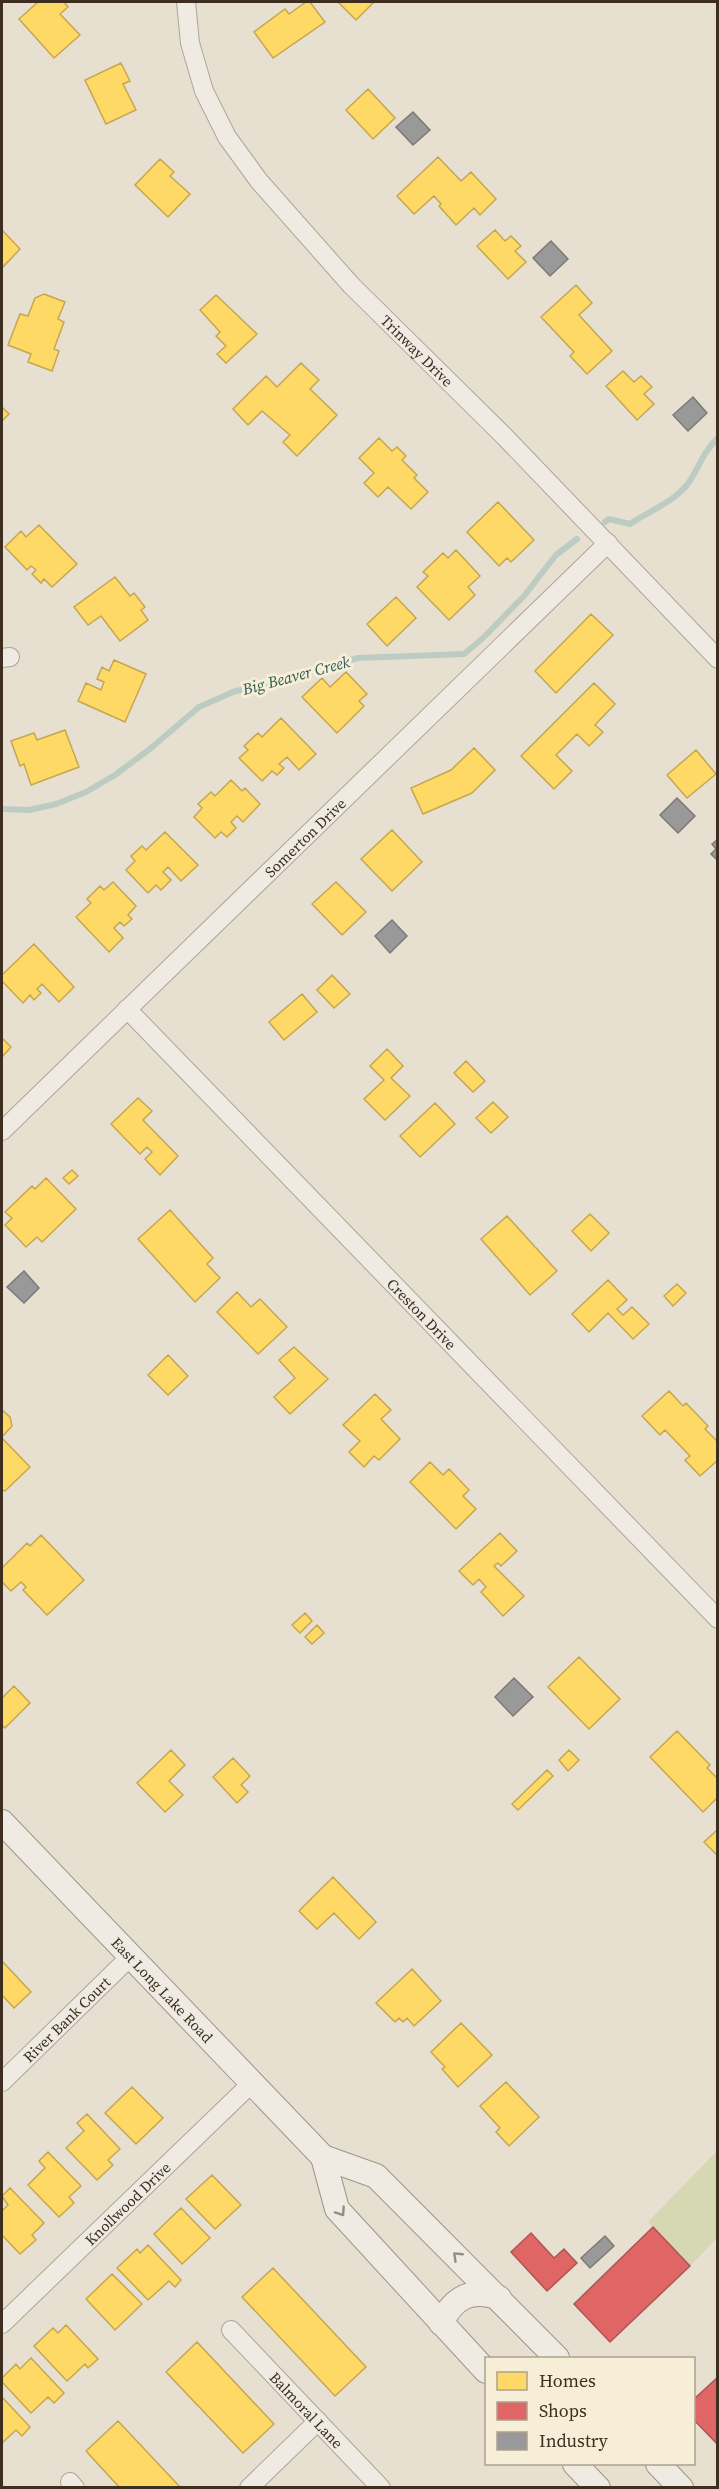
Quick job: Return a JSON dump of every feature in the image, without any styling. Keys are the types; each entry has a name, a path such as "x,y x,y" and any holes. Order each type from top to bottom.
{"main road":[{"name":"East Long Lake Road","path":"2,1822 323,2157 376,2176 556,2357"},
{"name":"East Long Lake Road","path":"323,2157 337,2210 485,2370"},
{"path":"441,2323 451,2307 468,2296 486,2294 499,2298"},
{"path":"577,2465 598,2487"},
{"path":"660,2465 681,2487"}],"street":[{"name":"Trinway Drive","path":"186,2 190,43 201,83 215,116 240,158 351,285 504,436 717,659"},
{"name":"Somerton Drive","path":"2,1131 608,543"},
{"name":"Creston Drive","path":"127,1009 717,1619"},
{"name":"River Bank Court","path":"2,2082 131,1956"},
{"name":"Knollwood Drive","path":"2,2324 253,2082"},
{"name":"Balmoral Lane","path":"231,2330 381,2487"},
{"path":"249,2487 318,2421"}],"green space":[{"path":"717,2151 717,2238 690,2266 648,2222"}],"building: Homes":[{"path":"38,2 64,2 68,7 60,14 80,35 54,58 19,19"},
{"path":"306,2 310,2 325,22 273,58 254,32 285,9 289,14"},
{"path":"338,2 374,2 356,20"},
{"path":"121,63 130,81 123,84 136,110 106,124 85,80"},
{"path":"368,89 395,118 373,139 346,110"},
{"path":"438,157 461,181 471,172 496,199 480,215 474,208 456,225 439,206 441,204 434,196 414,214 397,196"},
{"path":"160,159 174,172 170,176 190,194 168,217 135,185"},
{"path":"2,230 20,249 2,268"},
{"path":"495,230 505,241 511,236 521,246 515,251 526,262 508,279 477,246"},
{"path":"576,285 592,303 579,315 612,351 587,374 570,356 574,352 541,317"},
{"path":"44,294 65,302 58,319 64,322 54,349 59,351 52,371 28,362 31,354 8,345 20,314 28,316 35,298"},
{"path":"216,295 257,334 226,363 217,354 226,346 216,336 220,332 200,310"},
{"path":"301,363 319,380 310,389 337,415 297,456 283,442 290,435 262,411 248,425 233,409 266,376 277,387"},
{"path":"623,371 634,382 641,376 652,387 644,394 654,404 637,420 606,386"},
{"path":"2,407 9,414 2,421"},
{"path":"379,438 392,451 397,447 406,456 402,460 417,475 414,478 428,492 411,509 388,487 378,497 364,483 374,473 359,458"},
{"path":"498,502 534,540 511,562 507,558 499,566 467,532"},
{"path":"39,525 77,564 52,587 44,579 41,583 32,574 36,570 31,566 27,570 5,547 21,531 26,537"},
{"path":"456,550 480,576 468,587 475,595 449,620 417,587 428,576 423,572 443,553 448,558"},
{"path":"115,577 130,596 134,593 145,607 141,610 148,620 120,641 101,616 88,625 74,607"},
{"path":"396,597 416,618 387,646 367,624"},
{"path":"591,614 613,635 556,693 535,671"},
{"path":"114,660 146,674 125,722 78,701 86,683 101,690 104,682 97,679 102,667 109,671"},
{"path":"346,672 367,694 359,701 364,706 337,733 302,697 322,678 330,687"},
{"path":"594,683 615,704 595,725 603,732 589,746 577,734 556,755 572,771 554,789 521,756"},
{"path":"281,718 316,754 299,770 287,757 279,764 284,768 277,775 272,771 262,781 239,758 248,750 244,746 258,733 262,737"},
{"path":"65,730 79,767 31,785 24,764 20,766 11,741 34,733 37,740"},
{"path":"474,748 495,770 472,793 423,814 411,788 451,770"},
{"path":"696,750 716,774 687,798 667,775"},
{"path":"231,780 242,791 245,788 260,804 243,822 237,816 231,822 236,828 227,837 221,832 215,838 194,817 202,808 198,804 211,792 215,796"},
{"path":"392,830 422,862 392,891 361,859"},
{"path":"165,832 198,865 181,881 168,867 163,872 171,880 161,890 156,885 148,893 126,870 135,861 131,856 142,846 146,850"},
{"path":"113,882 136,906 128,915 132,919 124,926 120,922 114,928 123,938 109,952 76,917 91,903 87,899 100,886 104,890"},
{"path":"336,882 366,912 342,935 312,904"},
{"path":"34,944 74,987 59,1002 42,984 37,989 41,993 34,1000 30,995 23,1003 2,981 2,975"},
{"path":"332,975 350,994 334,1008 317,990"},
{"path":"302,994 317,1012 284,1040 269,1022"},
{"path":"2,1038 11,1047 2,1057"},
{"path":"387,1049 403,1066 391,1078 410,1096 385,1120 364,1099 384,1080 370,1066"},
{"path":"466,1061 485,1081 473,1092 454,1073"},
{"path":"138,1098 152,1111 143,1120 178,1156 160,1175 145,1159 152,1152 147,1147 140,1154 111,1124"},
{"path":"493,1102 508,1117 491,1133 476,1118"},
{"path":"435,1103 455,1124 420,1157 400,1136"},
{"path":"72,1170 78,1176 69,1184 63,1178"},
{"path":"46,1178 76,1209 42,1242 37,1237 26,1247 5,1225 12,1218 5,1212 32,1186 35,1189"},
{"path":"170,1210 213,1258 207,1264 220,1278 195,1302 138,1239"},
{"path":"590,1214 609,1233 591,1251 572,1231"},
{"path":"507,1216 557,1271 530,1295 481,1239"},
{"path":"608,1280 627,1300 617,1309 623,1315 632,1307 649,1324 633,1339 608,1313 589,1332 572,1314"},
{"path":"677,1284 686,1293 673,1306 664,1296"},
{"path":"237,1292 251,1307 260,1299 287,1327 258,1354 217,1312"},
{"path":"294,1347 328,1379 290,1414 274,1397 295,1378 279,1360"},
{"path":"168,1355 188,1376 168,1395 148,1375"},
{"path":"669,1391 683,1406 686,1403 708,1426 705,1429 718,1442 718,1460 700,1476 685,1460 690,1456 665,1430 660,1435 642,1416"},
{"path":"375,1394 391,1410 381,1419 400,1439 379,1460 374,1456 364,1467 349,1452 360,1441 343,1425"},
{"path":"2,1410 10,1417 12,1426 2,1437"},
{"path":"2,1438 30,1467 5,1491 2,1490"},
{"path":"430,1462 443,1475 449,1469 469,1490 463,1496 476,1509 456,1529 410,1482"},
{"path":"500,1533 517,1551 501,1566 498,1563 494,1566 524,1596 503,1616 481,1592 486,1587 479,1579 473,1585 459,1571"},
{"path":"41,1535 84,1580 47,1615 23,1590 26,1587 21,1582 11,1591 2,1582 2,1568 27,1543 30,1546"},
{"path":"305,1613 312,1621 300,1633 292,1625"},
{"path":"317,1625 324,1633 312,1644 305,1637"},
{"path":"579,1657 620,1699 589,1729 548,1687"},
{"path":"14,1686 30,1703 5,1728 2,1725 2,1698"},
{"path":"677,1731 710,1765 707,1768 718,1779 718,1797 703,1812 650,1757"},
{"path":"171,1750 185,1765 169,1781 183,1795 165,1812 137,1783"},
{"path":"569,1750 579,1760 568,1771 559,1760"},
{"path":"233,1758 250,1776 241,1785 248,1792 237,1803 213,1777"},
{"path":"547,1770 553,1776 518,1810 512,1804"},
{"path":"716,1831 718,1833 717,1855 704,1842"},
{"path":"333,1877 376,1922 359,1939 334,1913 317,1929 299,1911"},
{"path":"2,1961 31,1992 14,2008 2,1995"},
{"path":"412,1969 441,2001 414,2026 407,2018 403,2022 399,2018 395,2022 376,2003"},
{"path":"461,2023 492,2055 458,2087 442,2069 445,2067 431,2052"},
{"path":"506,2082 539,2117 509,2146 496,2132 500,2128 480,2106"},
{"path":"132,2087 163,2118 136,2144 105,2113"},
{"path":"87,2114 120,2149 108,2160 113,2165 97,2180 66,2148 84,2131 77,2123"},
{"path":"48,2152 81,2186 69,2197 74,2203 59,2217 28,2185 45,2168 39,2161"},
{"path":"212,2175 241,2205 215,2229 186,2199"},
{"path":"10,2188 44,2223 32,2235 36,2240 20,2254 2,2235 2,2211 8,2205 2,2196"},
{"path":"181,2208 210,2238 182,2264 154,2234"},
{"path":"148,2245 181,2280 175,2287 169,2281 148,2300 117,2268 137,2249 140,2253"},
{"path":"273,2268 366,2367 335,2396 242,2297"},
{"path":"112,2274 142,2304 115,2330 86,2299"},
{"path":"66,2325 98,2359 88,2368 85,2364 67,2381 34,2346 53,2328 58,2333"},
{"path":"197,2342 274,2424 243,2453 166,2372"},
{"path":"31,2358 64,2393 54,2403 48,2397 31,2413 2,2382 2,2378 16,2364 20,2369"},
{"path":"2,2397 30,2427 22,2436 16,2430 2,2443"},
{"path":"118,2421 181,2488 120,2488 86,2451"}],"building: Shops":[{"path":"653,2227 690,2266 610,2342 574,2304"},
{"path":"531,2233 554,2258 564,2249 577,2263 547,2291 511,2252"},
{"path":"718,2377 718,2445 695,2421 695,2398"}],"building: Industry":[{"path":"413,112 430,130 413,145 396,127"},
{"path":"551,241 568,259 550,276 533,258"},
{"path":"693,397 707,413 688,431 673,415"},
{"path":"677,798 695,816 678,833 660,815"},
{"path":"718,839 718,861 711,854 716,849 712,844"},
{"path":"392,920 407,936 390,953 375,936"},
{"path":"24,1271 39,1288 24,1303 7,1287"},
{"path":"514,1678 533,1697 513,1716 495,1697"},
{"path":"605,2236 614,2246 590,2268 581,2258"}],"waterway":[{"name":"Big Beaver Creek","path":"605,522 609,519 630,524 681,492 718,438"},
{"name":"Big Beaver Creek","path":"2,809 29,810 56,804 86,792 115,775 151,748 199,707 233,692 358,658 464,654 524,596 556,555 577,539"}]}
